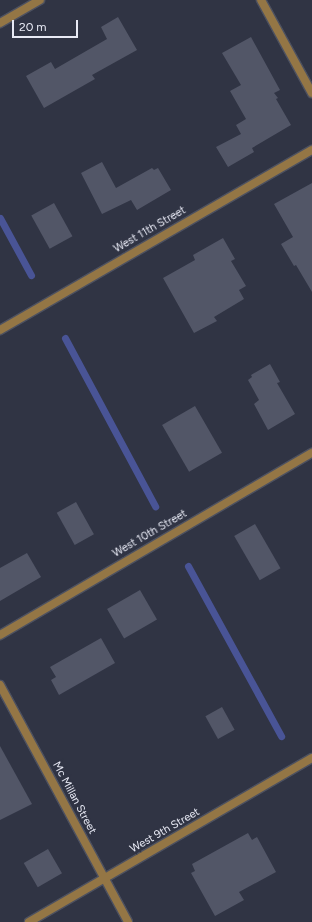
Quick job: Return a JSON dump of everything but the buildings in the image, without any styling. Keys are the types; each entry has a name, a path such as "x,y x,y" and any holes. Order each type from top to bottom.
{"street":[{"path":"0,23 40,0"},
{"path":"261,0 312,93"},
{"name":"West 11th Street","path":"0,330 312,150"},
{"name":"West 10th Street","path":"0,635 312,453"},
{"name":"Mc Millan Street","path":"0,685 128,922"},
{"name":"West 9th Street","path":"29,922 312,758"}],"waterway":[{"path":"0,218 31,275"},
{"path":"65,338 155,506"},
{"path":"188,566 281,736"}]}
